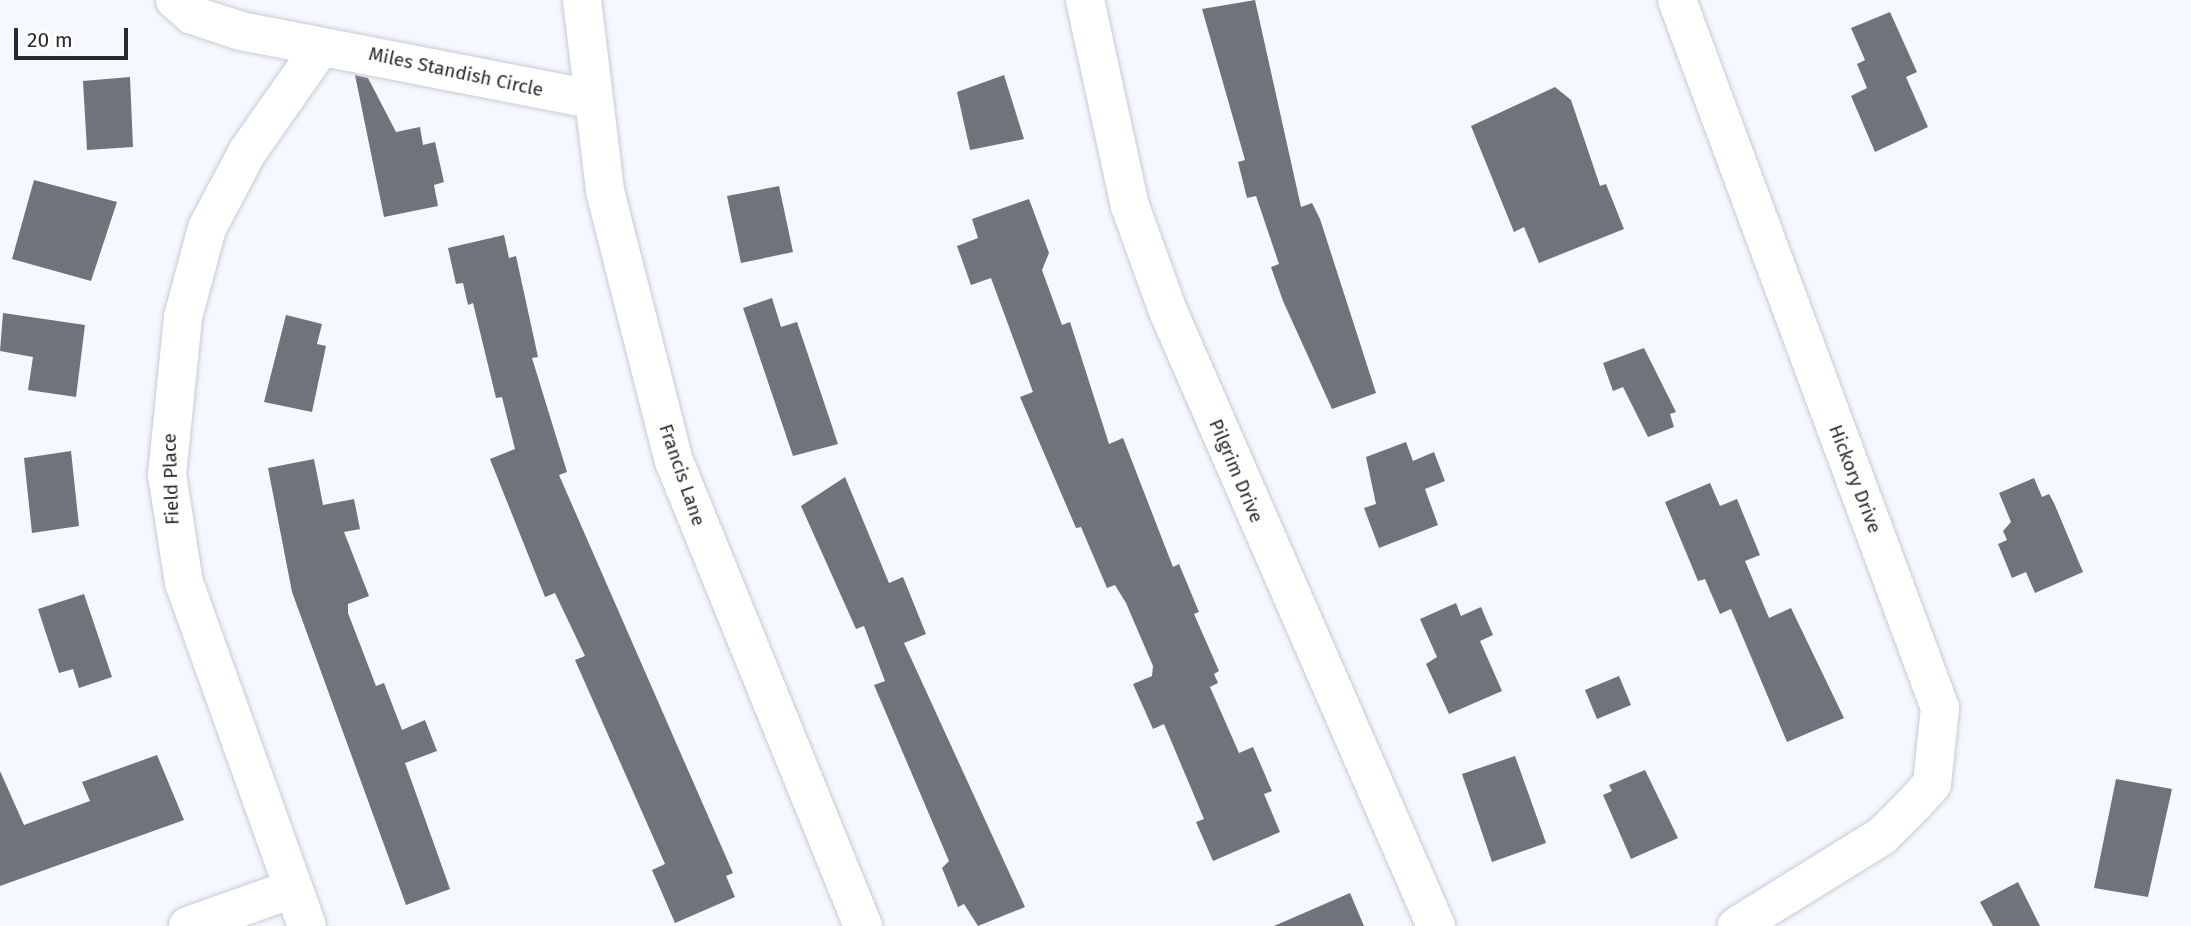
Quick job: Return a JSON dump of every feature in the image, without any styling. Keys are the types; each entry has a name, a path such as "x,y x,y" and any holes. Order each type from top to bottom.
{"street":[{"name":"Miles Standish Circle","path":"176,0 192,15 229,27 320,48 393,56 591,99"},
{"name":"Francis Lane","path":"582,0 591,99 622,278 674,461 863,926"},
{"name":"Pilgrim Drive","path":"1085,0 1130,206 1168,312 1436,926"},
{"name":"Hickory Drive","path":"1677,0 1940,708 1931,784 1882,836 1784,900 1737,926"},
{"name":"Field Place","path":"307,926 184,583 167,475 183,317 207,228 248,151 320,48"},
{"path":"188,926 292,889"}],"building":[{"path":"1255,0 1301,207 1312,203 1320,219 1376,393 1332,409 1283,301 1271,267 1279,264 1256,196 1247,198 1238,162 1245,160 1202,9"},
{"path":"1890,12 1917,72 1906,77 1928,127 1875,152 1851,96 1867,88 1857,64 1865,60 1851,28"},
{"path":"355,75 368,78 396,132 420,127 423,145 435,142 444,182 434,185 438,206 384,217"},
{"path":"1004,75 1024,139 970,150 957,92"},
{"path":"130,77 133,147 87,150 83,81"},
{"path":"1555,87 1571,100 1600,186 1606,184 1624,229 1539,263 1524,227 1514,232 1471,126"},
{"path":"34,180 117,202 91,281 12,259"},
{"path":"779,186 793,252 741,263 727,196"},
{"path":"1029,199 1049,253 1042,270 1062,325 1070,322 1109,444 1123,438 1173,567 1179,564 1199,612 1194,614 1219,671 1214,674 1218,683 1210,687 1239,753 1253,747 1272,791 1264,794 1280,832 1213,861 1196,822 1204,819 1164,724 1153,729 1133,684 1152,676 1153,666 1126,603 1115,585 1107,588 1081,527 1076,528 1020,397 1033,392 991,278 971,285 957,246 978,238 972,219"},
{"path":"504,235 509,258 516,256 538,357 532,358 567,472 559,475 733,873 726,876 735,897 675,923 652,870 665,864 575,660 585,656 555,593 545,597 490,459 515,449 502,397 496,398 473,303 468,305 463,283 456,284 448,248"},
{"path":"772,298 781,327 797,322 838,444 793,456 743,308"},
{"path":"3,313 85,325 76,397 28,390 33,357 0,351"},
{"path":"286,315 322,324 317,344 326,346 312,412 264,402"},
{"path":"1644,348 1676,412 1670,414 1674,427 1648,437 1623,387 1613,391 1603,363"},
{"path":"1406,442 1413,461 1434,452 1445,481 1425,489 1438,525 1379,548 1364,508 1376,504 1366,457"},
{"path":"71,451 79,526 32,533 24,458"},
{"path":"314,459 323,505 354,499 360,529 344,532 369,596 348,604 348,613 376,686 384,683 402,730 425,720 437,751 405,763 450,889 406,905 292,592 268,468"},
{"path":"845,477 889,583 903,577 926,634 904,643 1025,907 978,926 964,904 958,907 942,868 949,861 874,685 885,681 864,626 856,629 801,506"},
{"path":"2034,478 2042,497 2049,494 2054,503 2083,572 2035,593 2026,572 2012,578 1998,544 2007,540 2003,531 2011,522 1999,493"},
{"path":"1710,483 1720,506 1737,499 1760,555 1745,561 1769,618 1791,608 1844,718 1787,742 1731,609 1720,614 1705,579 1698,581 1665,502"},
{"path":"84,594 112,677 79,688 73,669 59,673 38,609"},
{"path":"1456,603 1461,616 1481,607 1493,635 1480,641 1502,691 1449,714 1426,664 1437,657 1420,619"},
{"path":"1619,676 1631,705 1597,719 1585,690"},
{"path":"157,755 184,820 0,886 0,771 24,825 90,801 82,782"},
{"path":"1515,756 1546,843 1492,862 1462,774"},
{"path":"1645,770 1678,838 1631,859 1603,795 1612,791 1609,785"},
{"path":"2116,779 2172,789 2148,897 2094,888"},
{"path":"2018,882 2040,926 1993,926 1980,902"},
{"path":"1350,893 1364,926 1274,926"}]}
